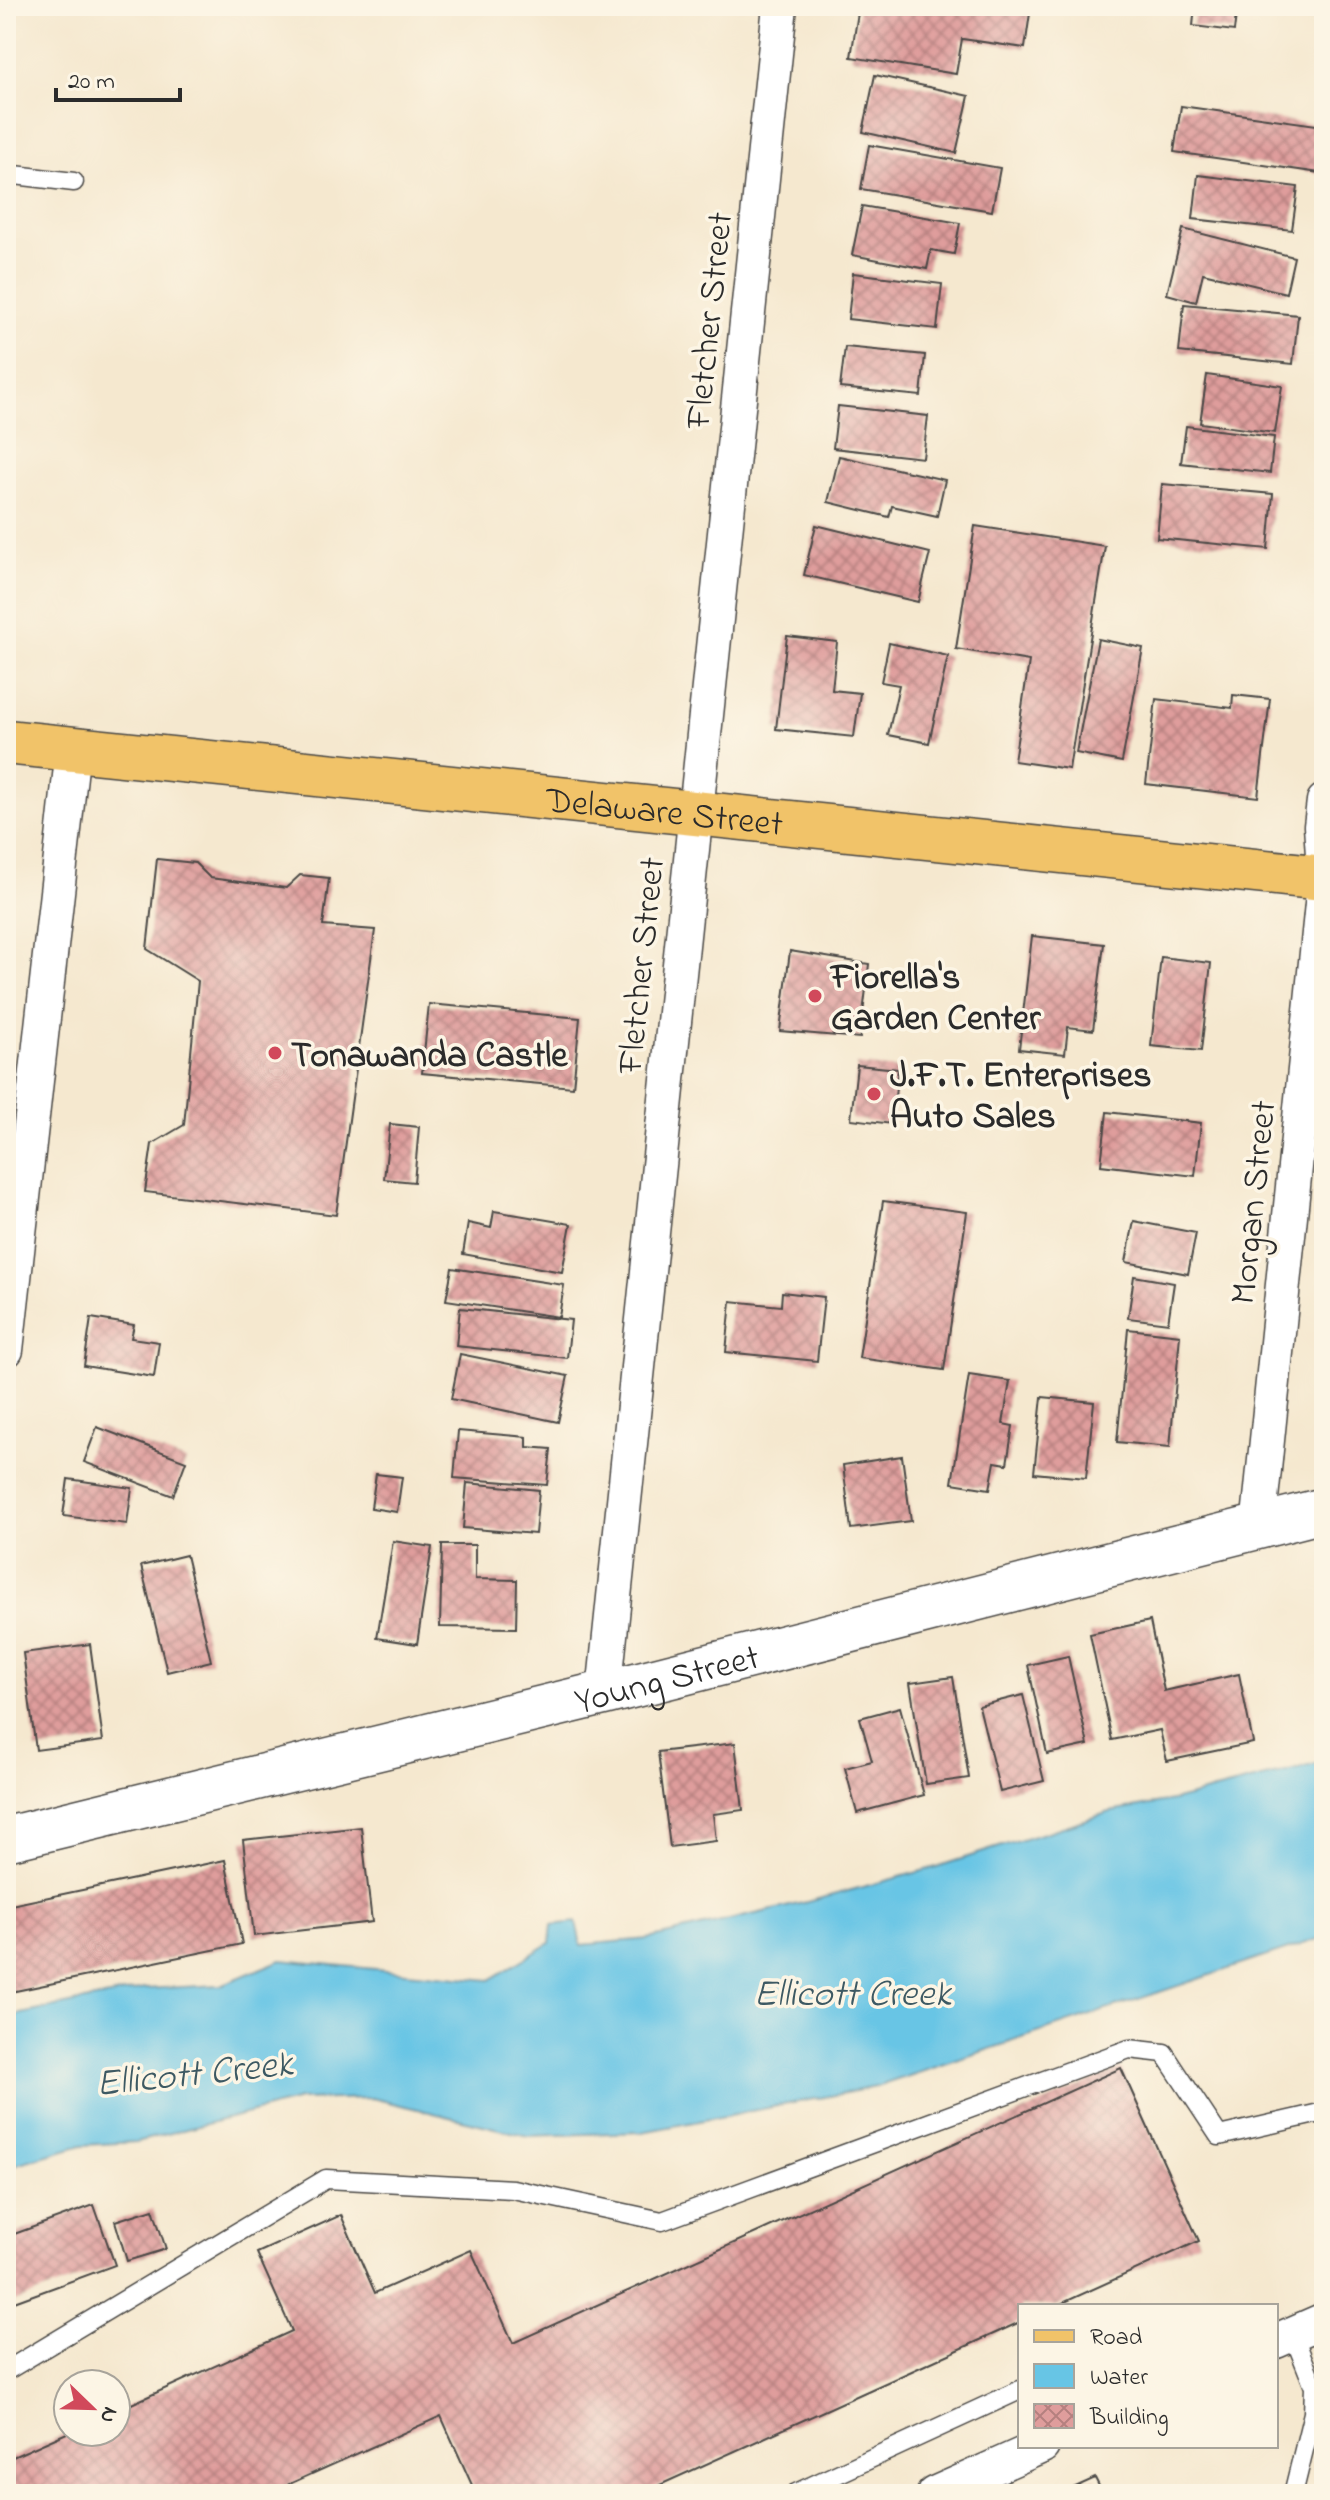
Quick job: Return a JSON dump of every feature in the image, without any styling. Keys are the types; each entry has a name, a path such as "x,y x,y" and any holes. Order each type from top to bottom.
{"main road":[{"name":"Delaware Street","path":"6,742 1324,878"}],"street":[{"name":"Fletcher Street","path":"604,1693 780,6"},
{"path":"6,1350 73,749"},
{"path":"1324,801 1324,869"},
{"name":"Morgan Street","path":"1258,1528 1324,884"},
{"name":"Young Street","path":"6,1839 604,1693 1324,1510"},
{"path":"1285,2338 1324,2320"},
{"path":"934,2494 1038,2448"}],"lane":[{"path":"6,174 74,182"},
{"path":"6,2371 326,2179 513,2189 662,2221 1129,2049 1164,2053 1219,2136 1324,2112"},
{"path":"1285,2338 1314,2387 1313,2413 1293,2494"},
{"path":"794,2494 1018,2391"}],"water":[{"name":"Ellicott Creek","path":"1324,1762 1324,1937 876,2087 642,2132 528,2136 372,2098 299,2100 136,2142 82,2145 6,2167 6,2017 144,1989 221,1985 281,1960 490,1980 550,1943 552,1925 576,1922 581,1945 648,1939 807,1902 933,1868 1110,1812 1172,1801"}],"building":[{"path":"859,6 1031,6 1025,48 962,39 956,74 851,57"},
{"path":"1068,6 1102,6 1101,12"},
{"path":"1195,6 1237,6 1234,31 1193,26"},
{"path":"875,75 969,96 956,153 863,132"},
{"path":"1181,106 1324,126 1320,173 1174,152"},
{"path":"869,145 1000,168 992,211 861,189"},
{"path":"1198,175 1298,187 1292,230 1193,219"},
{"path":"862,206 960,223 954,254 931,250 927,269 852,255"},
{"path":"1183,229 1294,257 1286,293 1203,273 1196,302 1167,294"},
{"path":"853,273 942,284 937,329 848,319"},
{"path":"1184,304 1298,315 1293,364 1179,352"},
{"path":"845,347 925,355 921,396 840,388"},
{"path":"1207,375 1282,386 1275,433 1200,423"},
{"path":"838,406 928,416 923,458 833,448"},
{"path":"1186,426 1274,437 1270,473 1181,463"},
{"path":"839,456 945,480 937,516 892,506 889,517 828,502"},
{"path":"1162,484 1273,494 1268,549 1157,538"},
{"path":"816,525 930,553 918,602 804,575"},
{"path":"975,526 1105,546 1069,769 1014,761 1029,661 956,649"},
{"path":"787,636 837,642 832,690 860,693 854,737 776,729"},
{"path":"1098,639 1143,648 1122,762 1076,753"},
{"path":"889,643 948,656 929,743 888,735 899,685 881,682"},
{"path":"1233,695 1270,699 1258,797 1146,784 1156,699 1232,708"},
{"name":"Tonawanda Castle","path":"157,859 195,863 210,878 286,888 300,875 329,878 323,926 375,930 336,1215 145,1192 152,1144 184,1125 198,981 147,949"},
{"path":"1032,936 1104,944 1093,1030 1068,1027 1065,1054 1019,1049"},
{"name":"Fiorella's Garden Center","path":"790,951 869,964 860,1038 780,1031"},
{"path":"1161,957 1211,963 1201,1051 1151,1046"},
{"path":"429,1004 580,1018 573,1087 422,1073"},
{"name":"J.F.T. Enterprises Auto Sales","path":"857,1065 898,1069 892,1124 851,1119"},
{"path":"1107,1112 1201,1123 1195,1176 1101,1165"},
{"path":"390,1124 419,1127 414,1182 384,1179"},
{"path":"883,1201 967,1212 944,1370 859,1358"},
{"path":"494,1211 571,1224 562,1272 463,1254 468,1223 491,1228"},
{"path":"1134,1221 1196,1233 1188,1274 1126,1262"},
{"path":"452,1268 564,1285 559,1317 446,1300"},
{"path":"1134,1276 1174,1283 1168,1323 1128,1318"},
{"path":"782,1292 824,1297 817,1361 726,1352 731,1301 781,1306"},
{"path":"460,1308 571,1320 567,1358 456,1346"},
{"path":"91,1318 134,1325 131,1338 159,1342 154,1377 84,1366"},
{"path":"1128,1329 1180,1335 1170,1447 1117,1442"},
{"path":"460,1354 568,1376 558,1422 451,1399"},
{"path":"969,1375 1010,1381 1003,1424 1013,1426 1007,1464 995,1462 990,1489 952,1483"},
{"path":"1042,1397 1094,1402 1086,1478 1034,1473"},
{"path":"97,1427 186,1461 173,1496 84,1462"},
{"path":"458,1431 527,1437 527,1447 551,1449 547,1485 454,1478"},
{"path":"902,1456 911,1521 851,1529 843,1465"},
{"path":"376,1474 402,1477 397,1512 371,1508"},
{"path":"68,1479 132,1488 127,1524 63,1516"},
{"path":"467,1483 539,1490 535,1534 463,1528"},
{"path":"393,1541 432,1547 417,1644 377,1638"},
{"path":"442,1545 475,1545 475,1579 517,1580 516,1628 440,1627"},
{"path":"186,1555 211,1661 167,1672 141,1566"},
{"path":"1150,1621 1164,1691 1239,1674 1253,1743 1167,1761 1160,1730 1112,1740 1090,1634"},
{"path":"90,1644 103,1741 36,1750 23,1653"},
{"path":"1068,1656 1088,1745 1047,1754 1028,1665"},
{"path":"953,1677 969,1778 926,1784 910,1683"},
{"path":"1023,1695 1044,1781 1000,1792 979,1706"},
{"path":"900,1707 924,1795 857,1813 845,1768 872,1761 860,1718"},
{"path":"735,1743 743,1810 713,1814 716,1841 670,1847 658,1752"},
{"path":"361,1827 372,1922 254,1936 243,1840"},
{"path":"225,1860 242,1944 6,1993 6,1906"},
{"path":"1121,2068 1199,2241 1060,2304 1018,2304 1018,2323 640,2494 476,2494 441,2416 267,2494 9,2494 6,2460 52,2440 52,2448 132,2448 132,2404 292,2331 257,2253 341,2215 375,2293 471,2250 513,2343"},
{"path":"94,2205 115,2265 6,2305 6,2237"},
{"path":"153,2209 166,2249 127,2261 115,2221"},
{"path":"1095,2478 1103,2494 1060,2494"}],"place":[{"name":"Fiorella's Garden Center","path":"815,996"},
{"name":"Tonawanda Castle","path":"275,1053"},
{"name":"J.F.T. Enterprises Auto Sales","path":"874,1094"}]}
